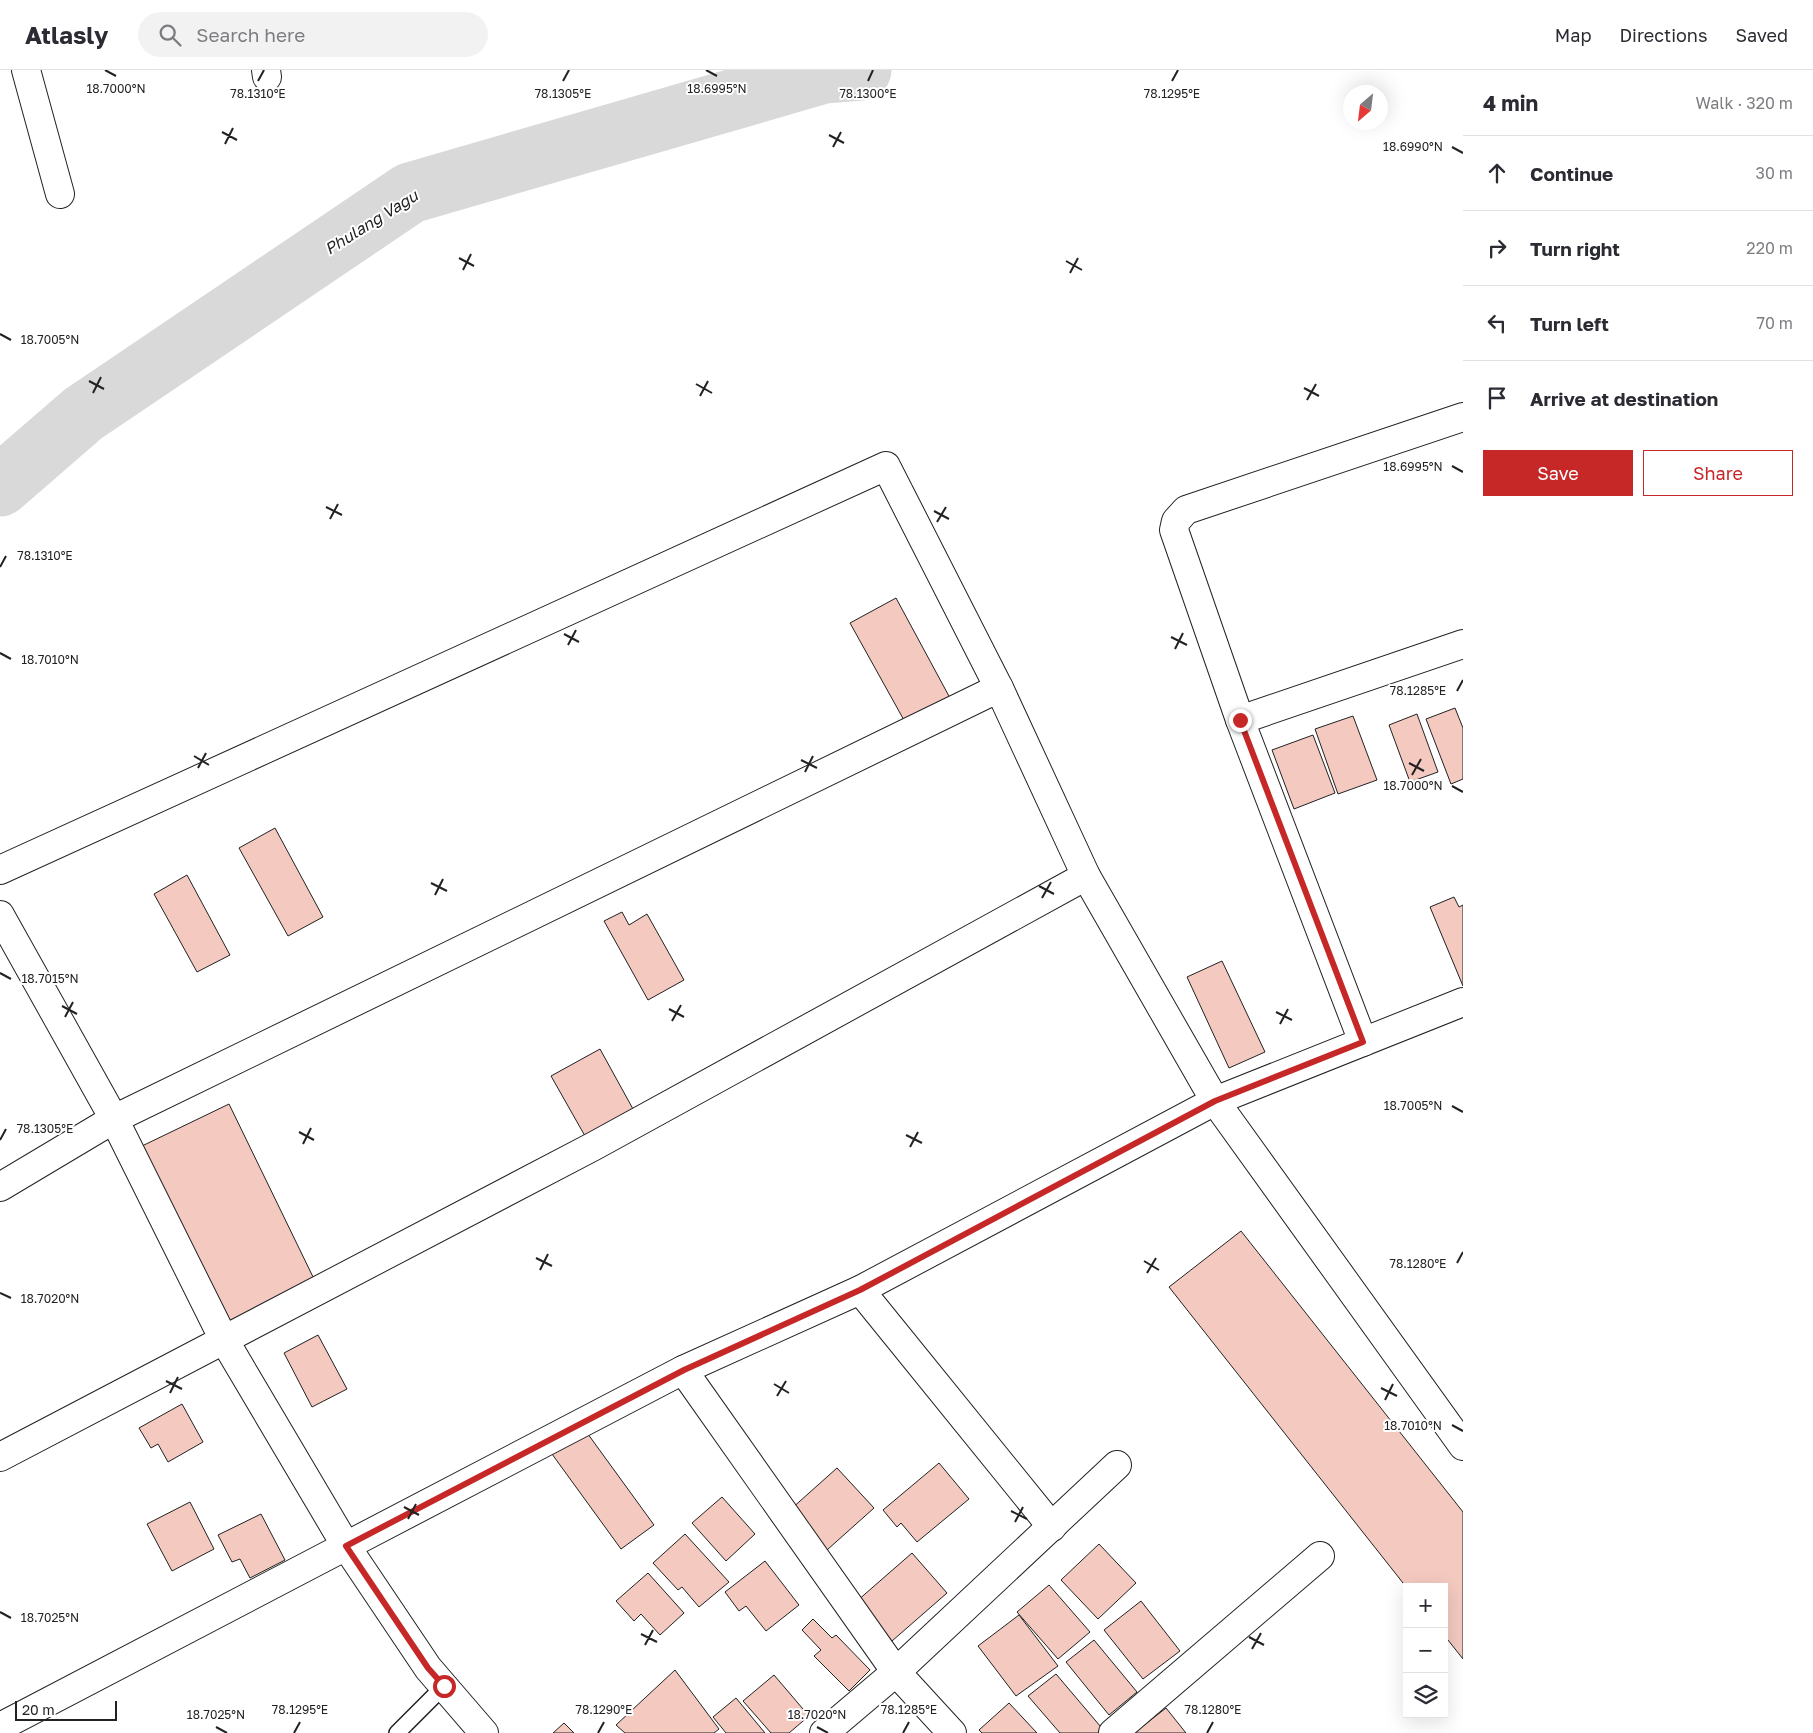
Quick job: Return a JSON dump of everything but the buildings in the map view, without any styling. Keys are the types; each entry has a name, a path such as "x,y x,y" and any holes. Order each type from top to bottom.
{"street":[{"path":"26,70 60,194"},
{"path":"1363,1042 1240,720 1174,530 1180,514 1463,417"},
{"path":"0,870 886,466 999,688 1086,876 1215,1101 1463,1446"},
{"path":"1240,720 1463,644"},
{"path":"0,1187 114,1119 999,688"},
{"path":"0,1457 223,1338 594,1146 1086,876"},
{"path":"0,915 114,1119 223,1338 346,1546 428,1668 484,1733"},
{"path":"0,1727 684,1370 860,1290 1215,1101 1463,1002"},
{"path":"860,1290 1052,1527"},
{"path":"684,1370 896,1672 952,1733"},
{"path":"824,1733 896,1672 1117,1465"},
{"path":"1113,1733 1320,1556"}],"lane":[{"path":"397,1733 444,1686"}],"waterway":[{"name":"Phulang Vagu","path":"0,486 83,414 410,193 824,73 861,70"}],"route":[{"path":"444,1686 428,1668 346,1546 684,1370 860,1290 1215,1101 1363,1042 1240,720"}]}
